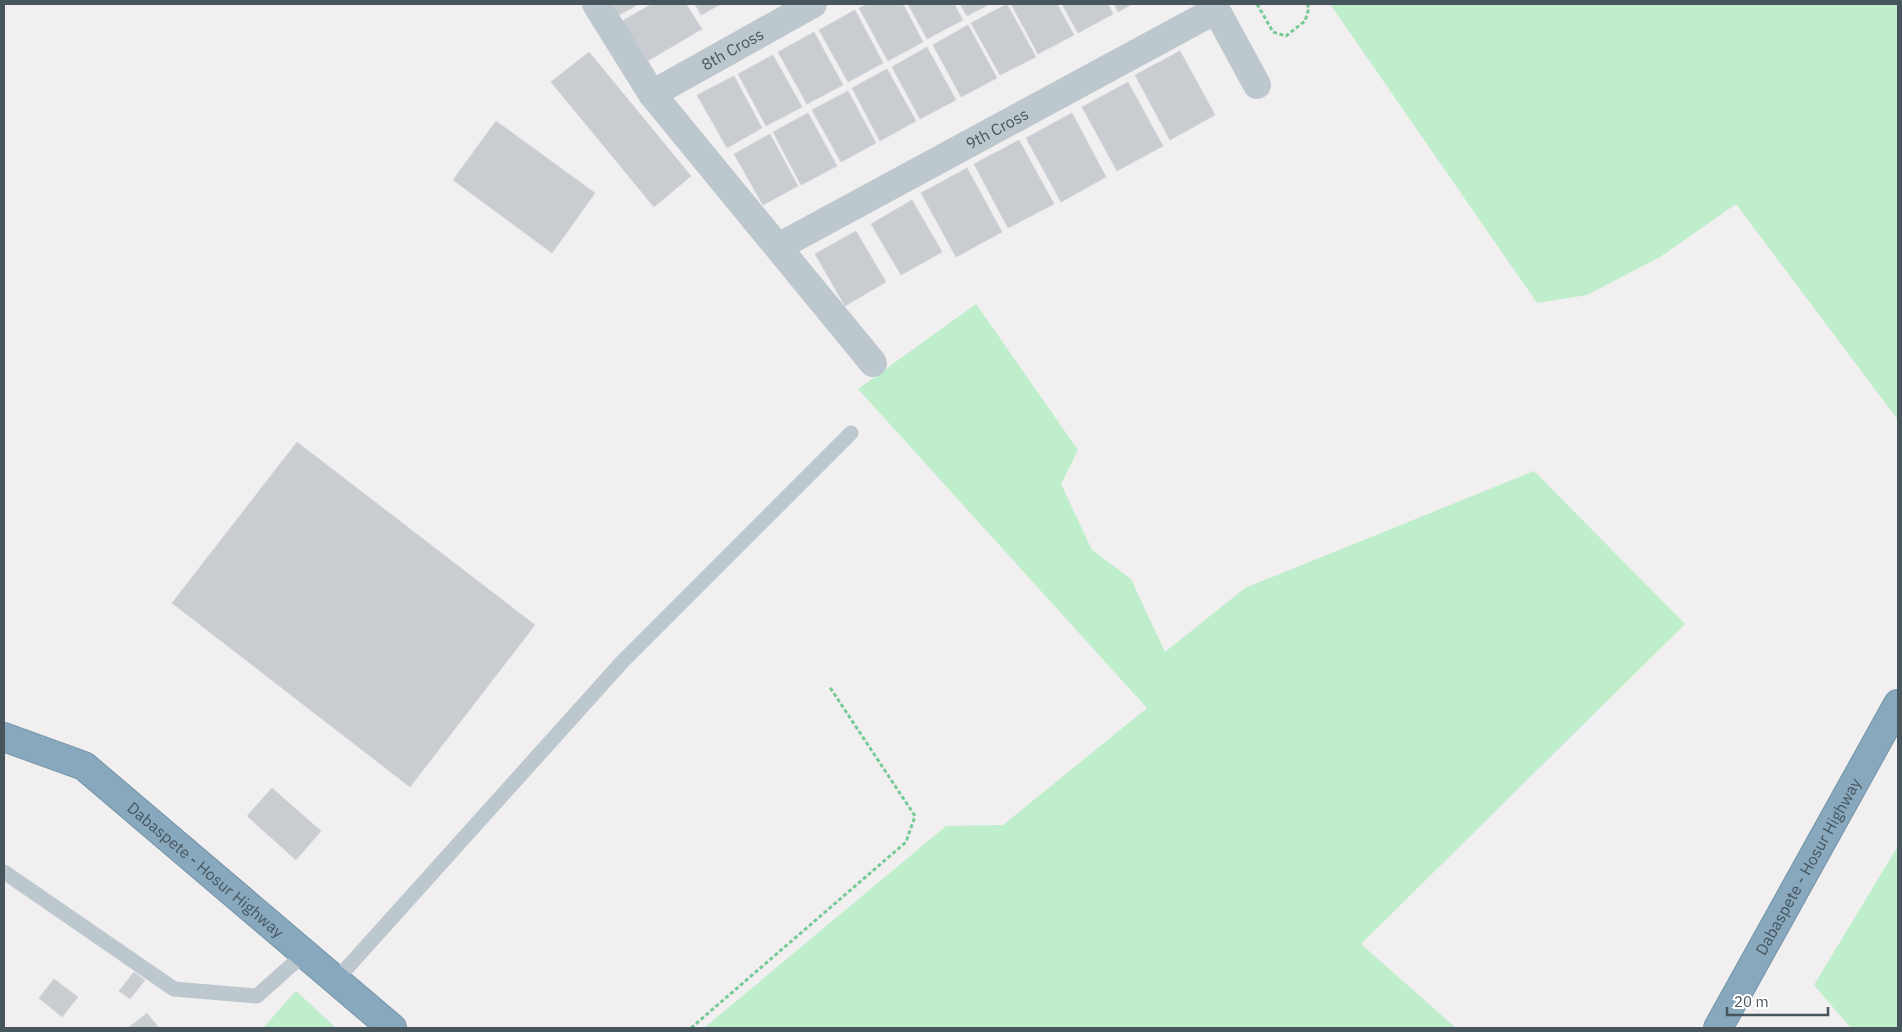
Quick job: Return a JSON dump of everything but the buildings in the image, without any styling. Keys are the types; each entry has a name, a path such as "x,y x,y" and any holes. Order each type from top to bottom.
{"highway":[{"name":"Dabaspete - Hosur Highway","path":"1718,1028 1898,704"},
{"name":"Dabaspete - Hosur Highway","path":"4,737 84,766 304,954 337,979 392,1028"}],"street":[{"path":"596,4 652,94 873,363"},
{"name":"8th Cross","path":"652,94 813,4"},
{"path":"1214,7 1257,85"},
{"name":"9th Cross","path":"778,247 1214,7"}],"lane":[{"path":"337,979 623,661 851,433"},
{"path":"4,872 174,989 256,996 304,954"}],"path":[{"path":"1257,4 1273,32 1286,36 1305,21 1309,8 1307,4"},
{"path":"691,1028 906,842 915,816 829,686"}],"green space":[{"path":"1330,4 1898,4 1898,420 1736,204 1660,257 1587,295 1537,303"},
{"path":"976,304 1078,450 1061,484 1092,550 1131,579 1165,652 1245,588 1534,471 1685,624 1361,944 1456,1028 704,1028 946,826 1003,825 1147,708 858,389"},
{"path":"1898,846 1898,1028 1851,1028 1814,985"},
{"path":"296,991 336,1028 263,1028"}]}
